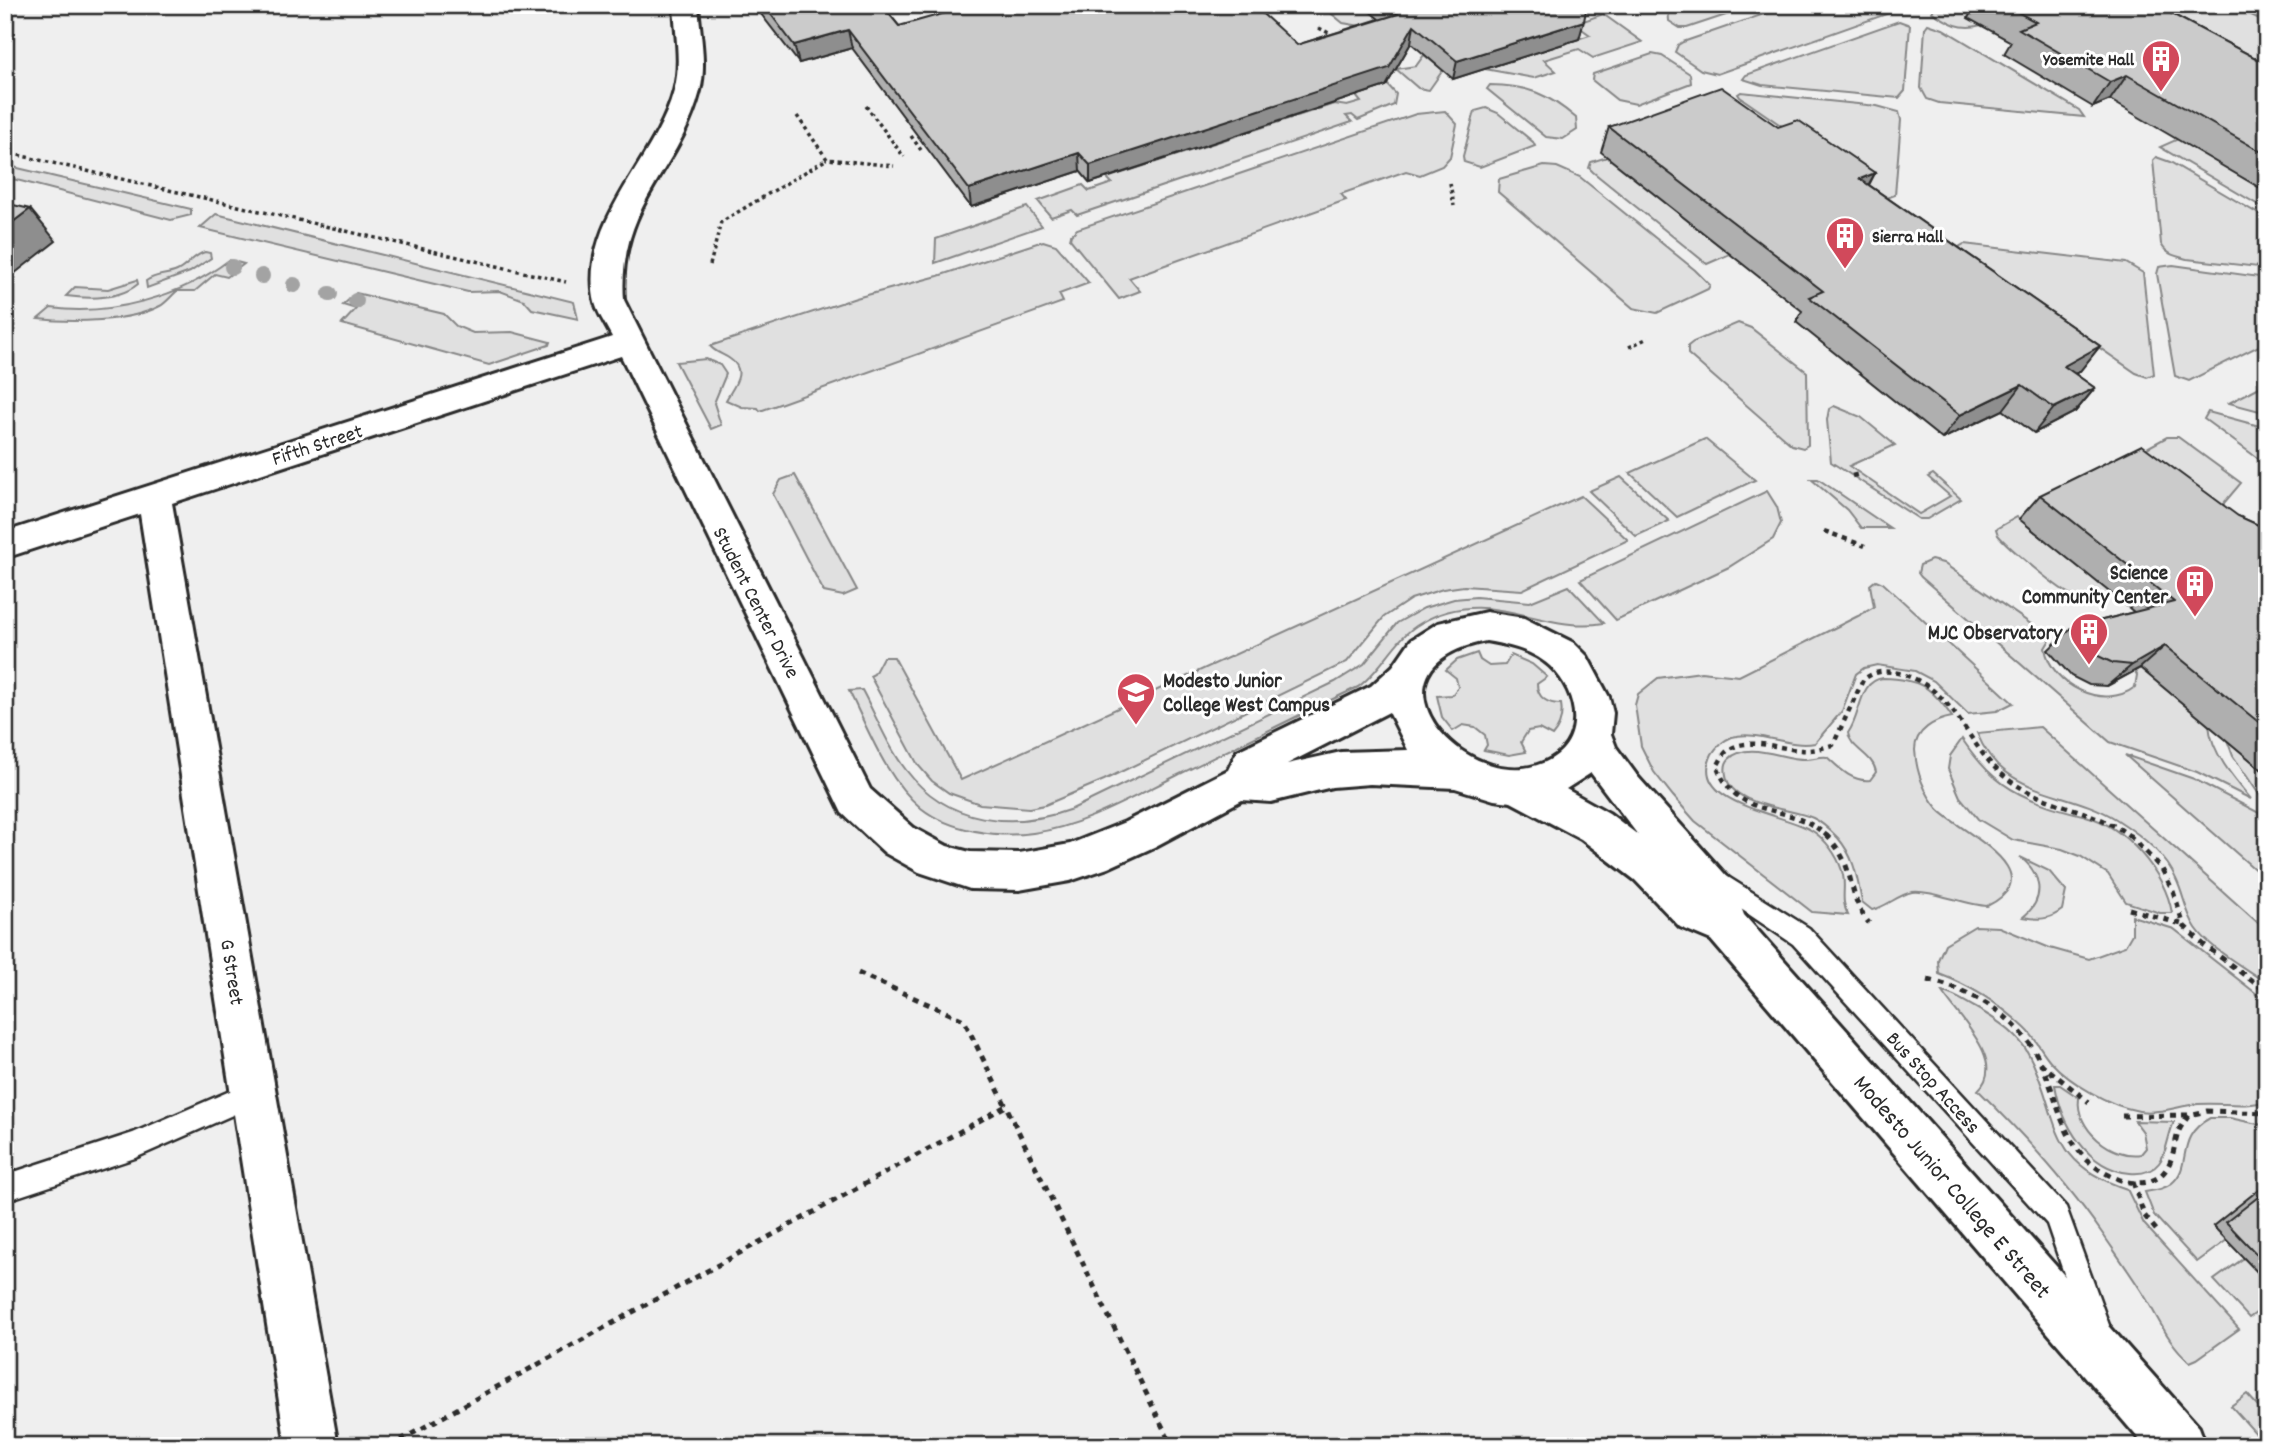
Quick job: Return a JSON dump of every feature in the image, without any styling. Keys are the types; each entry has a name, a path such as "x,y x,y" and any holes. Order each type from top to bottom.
{"street":[{"name":"Student Center Drive","path":"686,5 688,90 673,124 615,232 607,257 606,281 615,315 856,801 876,823 902,843 933,859 958,867 986,872 1047,870 1079,862 1109,850 1243,783 1268,786 1306,774 1361,767 1410,767 1460,772"},
{"name":"Fifth Street","path":"5,545 629,342"},
{"name":"G Street","path":"154,498 312,1446"},
{"path":"1492,627 1516,632 1539,640 1560,653 1578,672 1590,693 1595,715 1592,736 1582,756 1565,771 1542,781 1515,785 1487,781 1460,772 1436,757 1418,737 1407,717 1404,696 1406,677 1414,659 1428,644 1447,634 1468,628 1492,627"},
{"name":"Student Center Drive","path":"1243,783 1251,763 1384,697 1406,677"},
{"name":"Modesto Junior College E Street","path":"1592,736 1607,767 1716,895 1726,926 2180,1446"},
{"name":"Modesto Junior College E Street","path":"1515,785 1549,800 1595,827 1650,867 1695,913 1726,926"}],"lane":[{"name":"Bus Stop Access","path":"1684,859 1801,936 2057,1216 2108,1363"},
{"path":"5,1188 135,1145 253,1093"}],"path":[{"path":"1318,28 1337,37"},
{"path":"866,106 904,157"},
{"path":"797,116 827,159"},
{"path":"911,136 922,150"},
{"path":"5,152 564,282 606,281"},
{"path":"710,265 721,222 827,159 894,166"},
{"path":"1450,183 1454,206"},
{"path":"1629,346 1648,338"},
{"path":"1852,476 1860,474"},
{"path":"1824,531 1865,545"},
{"path":"1870,923 1857,910 1852,897 1852,877 1842,855 1823,832 1811,823 1751,805 1737,798 1727,789 1717,766 1721,755 1729,747 1742,744 1755,743 1801,752 1824,750 1833,745 1863,680 1870,673 1886,671 1916,677 1940,692 1959,715 1961,725 1978,752 2010,782 2041,798 2098,816 2133,839 2163,871 2182,924"},
{"path":"2129,909 2182,924 2211,950 2267,992"},
{"path":"858,974 964,1020 1172,1446"},
{"path":"1928,980 1951,986 1986,1004 2029,1042 2040,1063 2073,1148 2086,1163 2106,1175 2143,1184 2159,1177 2169,1167 2176,1152 2179,1131 2189,1115"},
{"path":"2040,1063 2089,1102"},
{"path":"390,1446 1006,1106"},
{"path":"2122,1116 2189,1115 2207,1111 2267,1113"},
{"path":"2133,1182 2144,1215 2157,1231"}],"shaded area":[{"name":"Modesto Junior College West Campus","path":"5,5 2267,5 2267,1446 5,1446"},
{"path":"1321,5 1362,5 1395,32 1343,23"},
{"path":"1668,5 1756,5 1680,28 1669,21"},
{"path":"1790,5 1900,5 1895,11 1717,74 1701,70 1675,52 1683,42"},
{"path":"1941,5 1996,5 1969,17 1981,25 1967,27 1950,23 1932,12"},
{"path":"2144,5 2232,5 2267,23 2267,58 2256,61"},
{"path":"1603,14 1642,42 1593,58 1579,49 1544,60 1556,71 1534,78 1485,69 1590,35 1575,24"},
{"path":"1899,21 1910,25 1905,91 1899,98 1762,85 1743,79 1746,75"},
{"path":"1928,24 1943,29 2079,110 2084,117 1939,103 1927,99 1921,88 1925,28"},
{"path":"1652,54 1662,56 1690,74 1691,83 1636,104 1617,100 1592,80 1593,74"},
{"path":"1424,55 1443,70 1429,90 1418,88 1396,69 1416,66"},
{"path":"1388,85 1396,94 1394,105 1358,120 1352,115 1346,116 1352,122 1077,215 1072,210 1051,217 1038,201 1083,185 1089,191 1112,183 1107,178 1334,104 1347,106 1361,102 1356,96"},
{"path":"1490,85 1526,89 1546,97 1576,118 1577,130 1563,139 1546,137 1487,89"},
{"path":"1741,92 1877,106 1899,112 1901,120 1895,195 1887,198 1880,194 1740,97 1738,94"},
{"path":"1486,108 1498,113 1535,146 1480,167 1464,162 1463,156 1475,111"},
{"path":"1445,111 1457,124 1450,157 1442,166 1420,175 1406,171 1341,194 1346,200 1129,278 1140,291 1119,299 1070,239 1077,229 1416,114"},
{"path":"2178,139 2267,192 2267,210 2160,147"},
{"path":"1607,157 1730,254 1707,264 1589,168 1591,162"},
{"path":"2156,157 2170,162 2267,219 2267,268 2187,259 2166,251 2161,244 2153,160"},
{"path":"5,165 191,209 191,215 171,220 5,177"},
{"path":"1544,166 1557,167 1580,177 1695,270 1710,285 1708,289 1657,313 1633,308 1498,192 1499,179"},
{"path":"1027,207 1042,226 935,263 936,239"},
{"path":"216,214 574,302 578,319 532,309 524,300 500,291 468,292 200,228"},
{"path":"1043,241 1056,245 1089,283 1059,294 1063,302 760,411 758,408 742,407 726,400 737,379 738,369 730,359 710,346"},
{"path":"1964,244 2126,263 2143,273 2154,374 2147,377 2136,373 1961,252 1959,247"},
{"path":"205,252 210,253 211,258 190,272 147,288 146,281 150,278 177,271"},
{"path":"229,260 244,264 227,277 215,274 195,291 177,291 162,305 147,311 100,320 38,319 51,308 97,309 167,294 210,273"},
{"path":"2173,265 2267,278 2267,342 2189,381 2175,376 2157,274 2159,267"},
{"path":"137,280 138,284 113,296 66,296 75,287 108,289"},
{"path":"356,293 444,314 456,326 473,333 512,332 550,342 549,345 489,365 342,324 356,309 343,305"},
{"path":"1738,323 1751,328 1807,372 1808,445 1803,448 1792,445 1688,354 1688,346 1693,342"},
{"path":"706,359 720,365 726,374 714,403 721,425 711,429 676,362"},
{"path":"2267,383 2267,413 2229,403"},
{"path":"1834,406 1861,417 1895,445 1849,466 1919,514 1950,496 1928,477 1933,474 1961,499 1927,519 1919,519 1831,462 1827,420 1829,409"},
{"path":"2208,412 2267,428 2267,465 2204,419"},
{"path":"2167,437 2178,437 2241,483 2224,503 2223,514 2145,449"},
{"path":"1705,439 1755,480 1677,517 1630,473"},
{"path":"795,475 857,590 843,596 824,592 773,494 781,480"},
{"path":"1621,477 1669,521 1636,536 1589,491"},
{"path":"1811,479 1818,479 1890,528 1861,528 1847,510"},
{"path":"1767,491 1777,507 1781,523 1773,539 1729,567 1616,620 1580,580"},
{"path":"1581,496 1628,540 1522,590 1464,586 1411,599 1384,617 1347,662 1104,780 1045,805 1029,808 980,804 949,793 932,781 918,765 870,676 874,674 883,657 894,657 961,780"},
{"path":"2017,517 2100,584 2123,593 2086,598 2074,596 2058,587 1998,535 1996,529"},
{"path":"1931,560 1943,563 2051,638 2045,648 2049,662 2057,674 2081,691 2109,696 2122,694 2135,687 2137,675 2126,656 2209,725 2219,755 2251,799 2197,772 2110,742 1921,577 1918,573 1920,565"},
{"path":"1876,580 1883,583 2013,703 1997,711 1968,714 1934,681 1915,671 1877,665 1864,668 1856,674 1842,711 1815,743 1794,743 1742,735 1729,738 1718,746 1712,754 1708,772 1714,786 1728,798 1806,827 1822,839 1837,858 1842,869 1844,904 1848,915 1812,912 1695,821 1673,796 1654,772 1641,746 1635,705 1638,694 1658,678 1701,672 1739,676 1858,616 1874,607 1870,585"},
{"path":"1569,586 1604,623 1581,625 1491,609 1469,608 1445,612 1412,629 1375,672 1358,687 1107,810 1071,824 1033,833 975,831 946,822 921,808 888,769 849,691 862,690 906,770 922,788 941,802 982,818 1004,820 1050,816 1072,809 1335,682 1364,664 1397,623 1424,608 1454,599 1476,597 1530,602"},
{"path":"1477,653 1480,660 1489,666 1505,665 1511,655 1532,664 1547,677 1537,684 1537,689 1541,696 1552,703 1561,704 1562,708 1559,725 1552,736 1539,729 1528,731 1521,742 1526,752 1509,755 1484,750 1487,745 1485,735 1475,727 1463,725 1453,731 1442,717 1437,696 1452,695 1458,687 1456,678 1446,670 1457,660"},
{"path":"1883,678 1907,680 1924,687 1938,698 1952,717 1933,723 1918,737 1915,750 1917,766 1925,789 1938,809 1996,853 2007,866 2011,880 2005,893 1987,906 1912,892 1872,910 1862,902 1848,853 1826,827 1813,818 1749,800 1730,785 1726,773 1727,762 1746,751 1766,752 1797,759 1827,757 1852,777 1870,780 1876,772 1874,766 1853,743 1848,733 1869,685"},
{"path":"2040,727 2267,931 2267,984 2220,951 2196,928 2166,861 2142,838 2097,809 2019,781 1988,754 1977,733"},
{"path":"1962,739 1987,770 2011,789 2044,804 2101,822 2129,841 2161,883 2172,913 2160,913 2126,902 2108,874 2080,856 2062,849 2013,840 1978,819 1960,797 1948,769 1950,756"},
{"path":"2227,740 2267,774 2267,806 2233,756"},
{"path":"2125,755 2194,779 2263,815 2267,819 2267,880"},
{"path":"2020,857 2049,871 2066,891 2062,910 2044,918 2023,917 2035,902 2038,887 2033,871"},
{"path":"2132,916 2174,929 2267,1002 2267,1101 2250,1104 2198,1104 2146,1112 2116,1104 2080,1086 2059,1070 2029,1032 1995,1004 1974,990 1939,974 1938,960 1945,944 1975,926 1999,927 2050,948 2089,959 2125,946 2132,934"},
{"path":"1942,992 1955,996 1983,1012 2019,1040 2039,1076 2059,1135 2068,1151 2081,1165 2100,1178 2127,1189 2144,1224 2239,1329 2197,1359 2190,1362 2183,1355 2166,1333 2125,1266 2074,1195 2028,1141 1978,1090 1986,1079 1984,1053"},
{"path":"2055,1085 2060,1085 2079,1098 2079,1110 2089,1131 2108,1147 2119,1152 2141,1154 2146,1148 2143,1132 2135,1121 2174,1122 2159,1163 2150,1170 2134,1173 2115,1170 2089,1154 2070,1129"},
{"path":"2210,1118 2230,1118 2267,1126 2267,1183 2213,1226 2227,1240 2197,1262 2154,1215 2145,1192 2172,1183 2182,1168 2192,1134"},
{"path":"2244,1258 2263,1278 2267,1276 2267,1305 2249,1318 2214,1280"},
{"path":"2247,1394 2267,1416 2267,1446 2231,1406"}],"building":[{"path":"764,5 882,5 899,26 974,5 1253,5 1297,45 1398,14 1387,5 1587,5 1584,21 1457,61 1414,25 1389,68 1090,165 1079,153 969,189 848,30 794,45"},
{"path":"2005,5 2155,5 2267,64 2267,155 2127,75 2110,82 2019,29 2036,22"},
{"name":"Sierra Hall","path":"1721,87 1778,127 1798,120 1875,173 1860,179 2100,346 2064,366 2095,388 2054,408 2022,385 1960,415 1809,297 1823,291 1609,127"},
{"path":"5,203 30,209 5,228"},
{"name":"Science Community Center","path":"2142,445 2238,516 2267,529 2267,729 2165,646 2132,665 2113,663 2094,654 2071,628 2174,602 2040,495"},
{"path":"2267,1190 2267,1265 2226,1222"}],"place":[{"name":"Yosemite Hall","path":"2161,93"},
{"name":"Sierra Hall","path":"1845,270"},
{"name":"Science Community Center","path":"2195,618"},
{"name":"MJC Observatory","path":"2089,666"},
{"name":"Modesto Junior College West Campus","path":"1136,726"}]}
